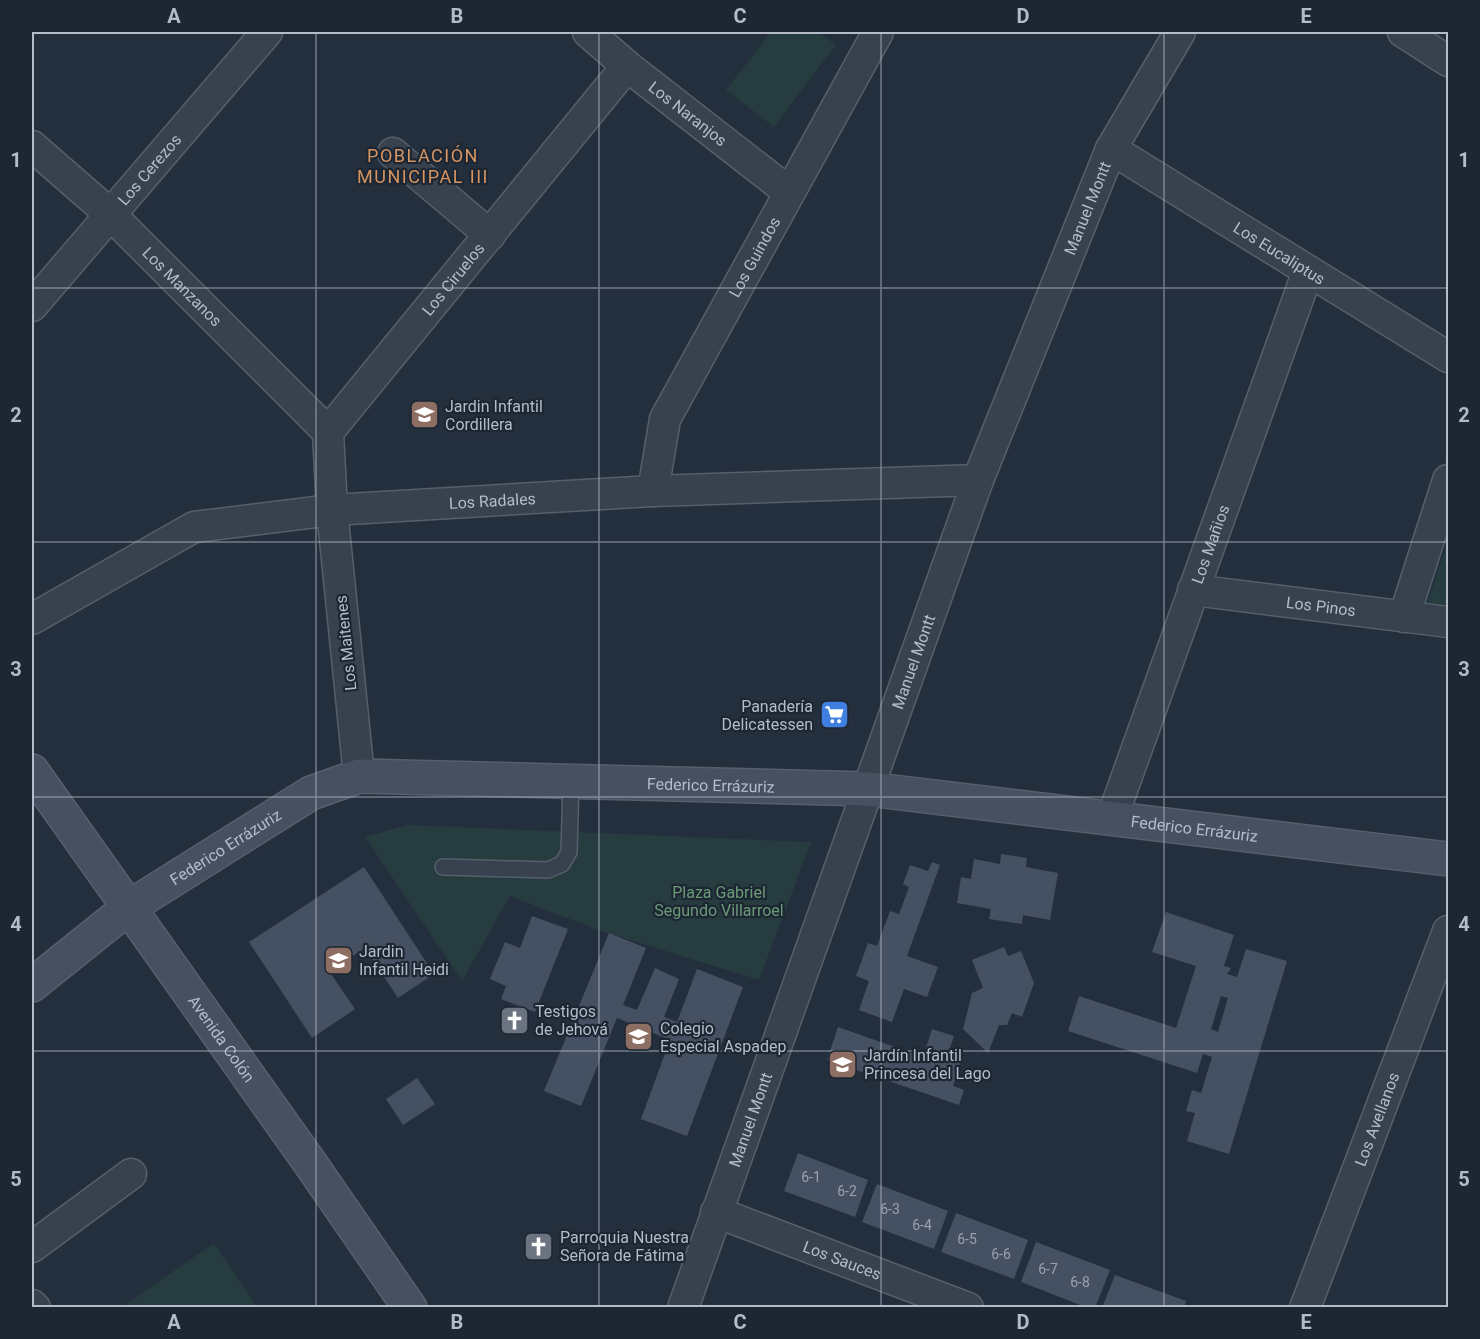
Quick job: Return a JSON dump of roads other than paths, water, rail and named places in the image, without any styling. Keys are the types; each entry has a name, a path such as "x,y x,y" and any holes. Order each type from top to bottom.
{"street":[{"name":"Los Cerezos","path":"32,306 267,32"},
{"name":"Los Naranjos","path":"588,32 627,66 789,192"},
{"name":"Los Guindos","path":"653,491 665,419 878,32"},
{"name":"Manuel Montt","path":"682,1308 978,480 1111,148 1180,32"},
{"path":"1403,32 1449,61"},
{"name":"Los Ciruelos","path":"328,432 627,66"},
{"name":"Los Manzanos","path":"32,146 110,214 328,432"},
{"name":"Los Eucaliptus","path":"1111,148 1449,357"},
{"path":"393,153 490,235"},
{"name":"Los Mañios","path":"1112,818 1308,270"},
{"path":"328,432 332,510"},
{"name":"Los Radales","path":"32,619 194,527 332,510 653,491 978,480"},
{"path":"1404,616 1449,480"},
{"name":"Los Maitenes","path":"332,510 359,776"},
{"name":"Los Pinos","path":"1193,590 1449,622"},
{"name":"Avenida Colón","path":"32,771 410,1308"},
{"name":"Federico Errázuriz","path":"32,985 128,908 311,793 359,776 868,789 1449,859"},
{"name":"Los Avellanos","path":"1305,1308 1449,931"},
{"path":"32,1247 131,1174"},
{"name":"Los Sauces","path":"716,1212 948,1304"}],"lane":[{"path":"442,867 548,870 562,864 569,852 571,781"}],"place":[{"name":"Jardin Infantil Cordillera","path":"424,415"},
{"name":"Panadería Delicatessen","path":"834,715"},
{"name":"Jardin Infantil Heidi","path":"338,960"},
{"name":"Testigos de Jehová","path":"514,1020"},
{"name":"Colegio Especial Aspadep","path":"639,1037"},
{"name":"Jardín Infantil Princesa del Lago","path":"843,1064"},
{"name":"Parroquia Nuestra Señora de Fátima","path":"539,1246"}],"district":[{"name":"POBLACIÓN MUNICIPAL III","path":"423,165"}],"park label":[{"name":"Plaza Gabriel Segundo Villarroel","path":"719,901"}]}
